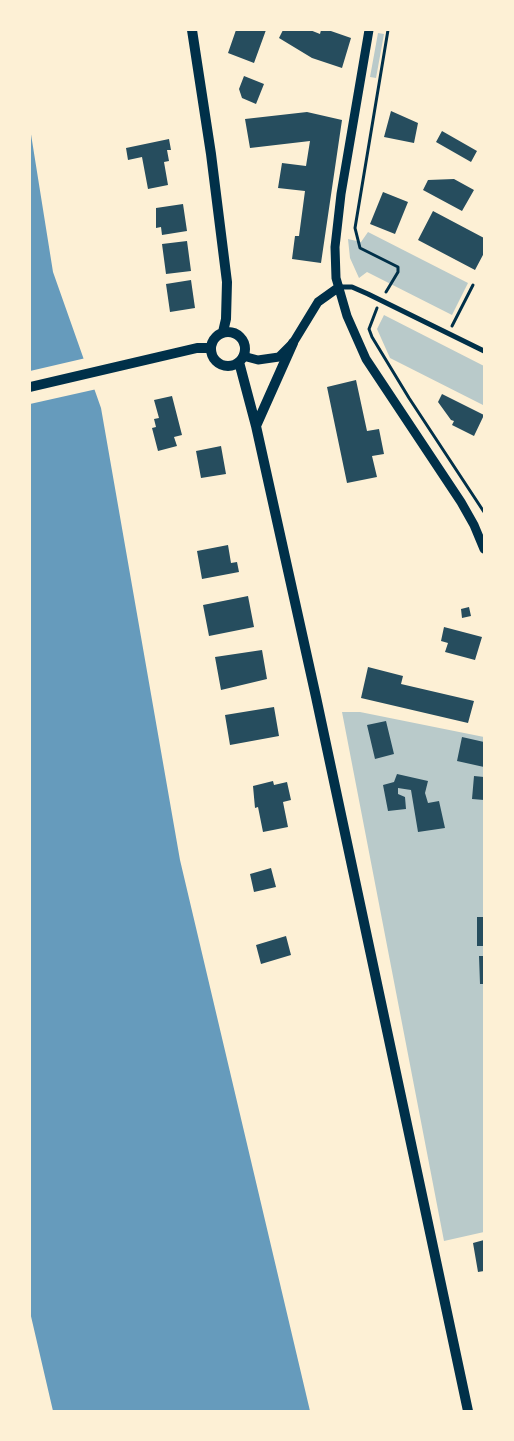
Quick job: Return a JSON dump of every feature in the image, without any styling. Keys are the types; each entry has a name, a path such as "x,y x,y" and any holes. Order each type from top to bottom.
{"main road":[{"path":"192,30 227,282 226,318 223,332 214,338 211,348 214,359 223,365 234,365 241,359"},
{"path":"223,332 239,336 245,346 241,359 468,1411"},
{"path":"256,426 293,343"},
{"path":"30,387 197,348 211,348"}],"street":[{"path":"369,30 354,111 336,238 335,260 339,288 346,316 366,359 461,502 474,525 484,550"},
{"path":"241,359 276,359 293,343 318,302 339,288 352,287 484,351"}],"path":[{"path":"388,30 358,197 355,228 360,248 398,267 398,272 370,320 369,329 409,398 484,512"},
{"path":"448,333 473,285"}],"shaded area":[{"path":"378,33 384,34 376,78 370,77"},
{"path":"368,232 468,283 452,315 367,272 359,278 350,258 348,239 361,242"},
{"path":"384,315 484,366 483,405 390,358 377,329"},
{"path":"342,712 360,712 484,737 484,1232 444,1241"}],"water":[{"path":"30,128 53,272 101,408 180,860 310,1411 53,1411 30,1312"}],"pier":[{"path":"86,358 97,389 30,404 30,371"}],"building":[{"path":"236,30 266,30 254,63 228,53"},
{"path":"283,30 310,30 320,34 321,30 328,30 351,38 342,68 312,58 279,38"},
{"path":"244,76 264,84 256,104 242,98 239,89"},
{"path":"391,111 418,123 414,143 384,137"},
{"path":"307,112 342,120 321,263 292,259 295,236 299,236 305,191 278,188 282,163 306,166 310,141 250,148 245,119"},
{"path":"442,131 477,151 471,162 436,142"},
{"path":"169,139 171,150 167,150 169,161 164,162 168,185 148,189 142,157 128,160 126,148"},
{"path":"454,179 474,190 462,211 423,190 428,180"},
{"path":"383,192 408,202 395,234 370,224"},
{"path":"183,204 187,231 162,235 161,227 156,228 156,208"},
{"path":"433,211 484,238 484,253 475,270 418,240"},
{"path":"187,241 191,271 166,274 162,244"},
{"path":"191,280 195,308 170,312 166,284"},
{"path":"356,380 367,431 379,429 384,454 372,456 377,477 347,483 327,387"},
{"path":"442,394 484,415 474,436 452,425 454,421 451,420 438,402"},
{"path":"172,396 182,435 174,437 177,446 158,451 152,428 156,427 154,419 159,418 154,400"},
{"path":"221,446 226,474 201,478 196,451"},
{"path":"228,545 231,563 237,562 239,572 202,579 197,551"},
{"path":"248,596 254,627 209,636 203,605"},
{"path":"469,607 471,616 462,618 461,609"},
{"path":"444,627 482,637 475,660 445,652 448,643 441,641"},
{"path":"262,650 267,679 221,690 215,657"},
{"path":"368,667 403,676 401,684 474,701 468,723 361,698"},
{"path":"274,707 279,736 230,745 225,715"},
{"path":"386,721 394,754 375,759 367,725"},
{"path":"462,737 484,742 484,767 457,761"},
{"path":"397,774 428,781 425,793 428,803 439,801 445,828 418,832 411,790 398,788 398,794 405,797 406,809 388,811 383,785 394,782"},
{"path":"474,776 484,777 484,800 472,799"},
{"path":"273,781 274,785 287,782 291,800 283,802 288,827 263,832 258,807 255,808 253,786"},
{"path":"271,868 276,887 254,892 250,874"},
{"path":"477,917 484,917 484,946 477,946"},
{"path":"286,936 291,955 261,964 256,945"},
{"path":"479,956 484,956 484,984 480,984"},
{"path":"484,1240 484,1271 478,1272 473,1243"}]}
